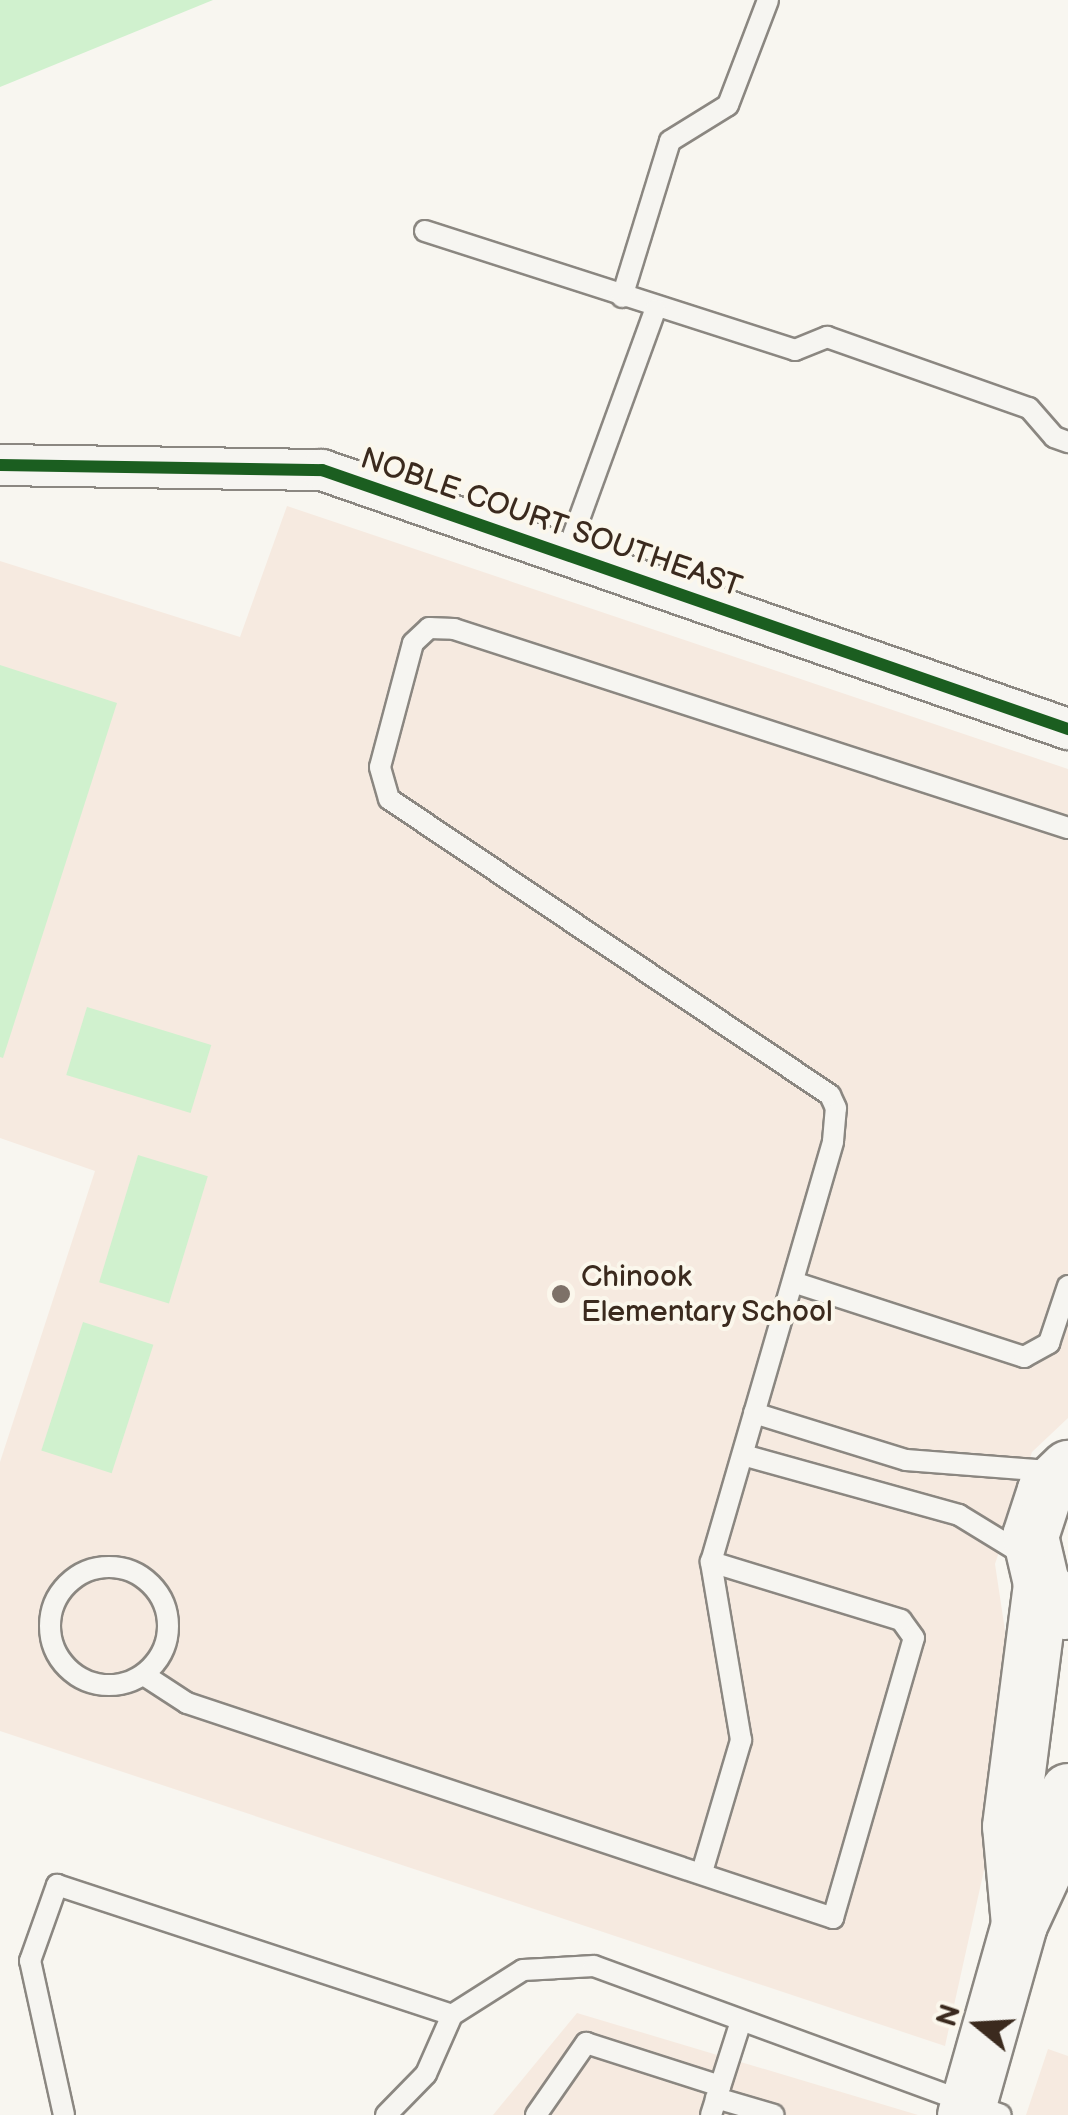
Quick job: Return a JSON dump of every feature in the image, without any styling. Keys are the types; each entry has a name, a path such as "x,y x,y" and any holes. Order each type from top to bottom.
{"main road":[{"path":"1019,1924 1010,1826 1047,1585 1034,1512 1065,1470"},
{"path":"978,2112 1019,1924 1058,1840 1068,1791"}],"street":[{"name":"NOBLE COURT SOUTHEAST","path":"0,466 322,470 1068,729"}],"lane":[{"path":"622,297 670,141 728,106 768,0"},
{"path":"424,231 655,310 795,350 828,338 1029,408 1054,437 1068,442"},
{"path":"566,554 655,310"},
{"path":"702,1872 741,1740 711,1562 834,1141 830,1095 389,799 380,767 413,644 429,628 454,629 1068,828"},
{"path":"793,1282 1024,1357 1048,1343 1068,1286"},
{"path":"754,1413 906,1460 1065,1470"},
{"path":"743,1454 959,1515 1047,1585"},
{"path":"144,1675 187,1703 832,1918 914,1638 902,1620 711,1562"},
{"path":"110,1566 146,1578 158,1592 169,1627 166,1645 144,1675 108,1686 90,1683 61,1660 50,1625 62,1590 75,1577 110,1566"},
{"path":"64,2115 30,1960 57,1885 452,2015"},
{"path":"386,2115 426,2074 452,2015 523,1970 594,1966 978,2112"},
{"path":"716,2100 740,2021"},
{"path":"536,2115 586,2043 716,2100 774,2115"}],"shaded area":[{"name":"Chinook Elementary School","path":"287,506 1068,769 1068,1418 1032,1452 995,1564 1018,1717 945,2046 0,1731 0,1462 95,1171 0,1138 0,561 240,637"},
{"path":"577,2013 918,2115 493,2115"},
{"path":"1048,2049 1068,2056 1068,2115 1026,2115"}],"green space":[{"path":"0,0 213,0 0,87"},
{"path":"0,665 117,703 3,1058 0,1057"},
{"path":"87,1007 211,1045 191,1113 66,1075"},
{"path":"138,1155 208,1176 169,1304 99,1282"},
{"path":"83,1322 153,1345 112,1473 41,1450"}],"cycle path":[{"path":"0,465 322,470 1068,729"}],"place":[{"name":"Chinook Elementary School","path":"561,1294"}]}
